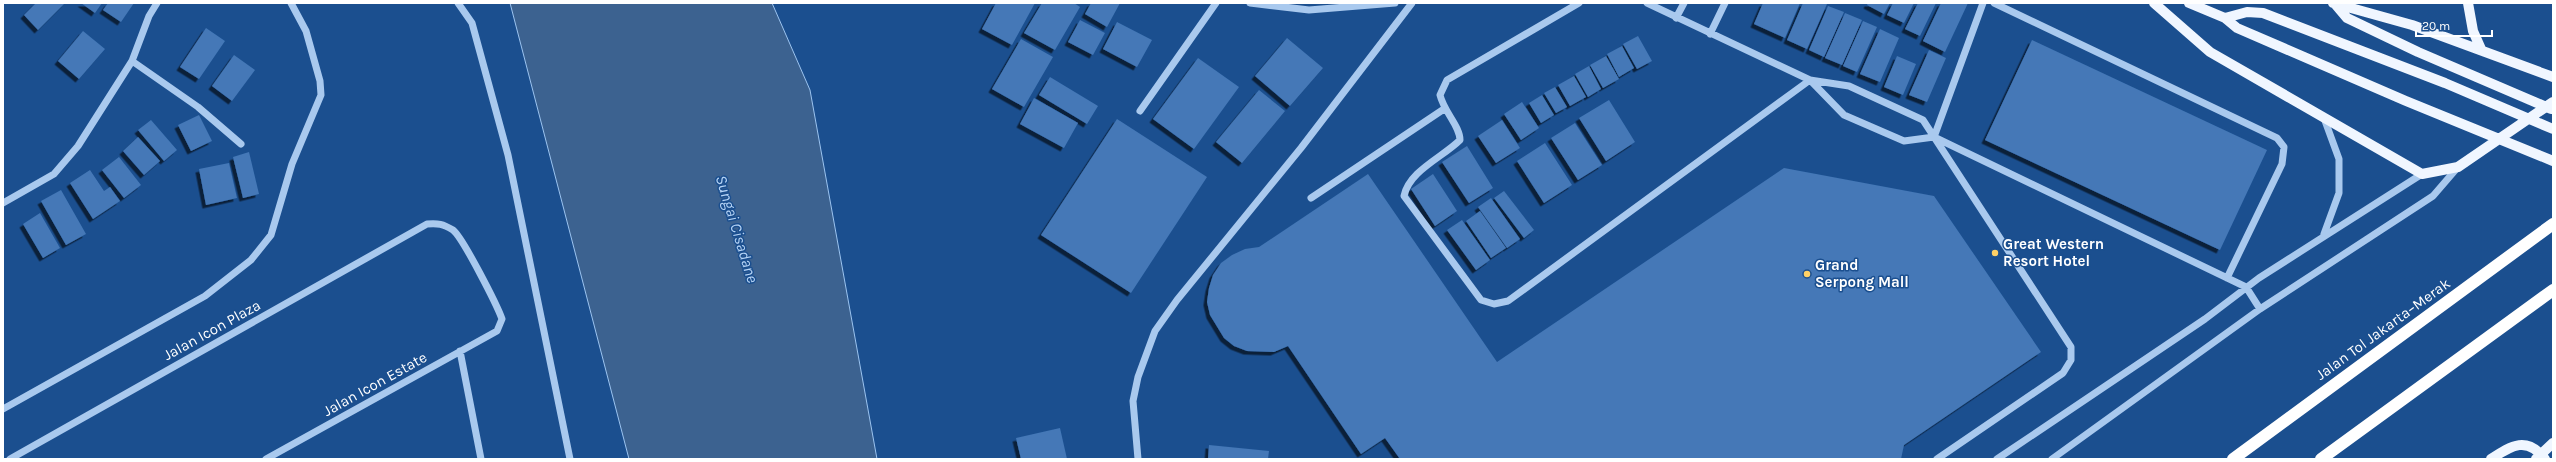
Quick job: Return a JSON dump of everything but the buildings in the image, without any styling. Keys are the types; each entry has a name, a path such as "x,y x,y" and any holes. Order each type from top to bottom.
{"highway":[{"name":"Jalan Tol Jakarta–Merak","path":"2233,459 2553,224"},
{"path":"2321,459 2553,290"}],"main road":[{"path":"2154,3 2210,52 2422,174 2458,167 2553,102"},
{"path":"2188,3 2226,18 2237,28 2553,161"},
{"path":"2468,3 2473,31 2483,50"},
{"path":"2334,4 2412,25 2553,77"},
{"path":"2334,4 2347,18 2418,52 2553,110"},
{"path":"2226,18 2247,12 2262,13 2380,57 2553,129"},
{"path":"2536,459 2553,443"},
{"path":"2491,459 2507,448 2522,444 2537,449 2545,459"}],"street":[{"path":"4,201 54,174 78,146 132,61 149,16 157,3"},
{"path":"3,409 205,296 251,260 271,235 292,164 321,95 320,81 306,31 291,3"},
{"path":"458,3 472,23 508,155 570,459"},
{"path":"1140,111 1216,3"},
{"path":"1250,3 1309,10 1395,3"},
{"path":"1138,459 1133,401 1138,377 1155,331 1176,300 1300,148 1412,3"},
{"path":"1579,3 1447,80 1440,95 1444,109 1460,132 1460,140 1414,177 1406,187 1404,196 1481,300 1494,304 1508,302 1810,80"},
{"path":"1647,3 1810,80 1849,86 1923,120 2071,347 2071,360 2063,373 1937,459"},
{"path":"1676,18 1684,3"},
{"path":"1710,34 1725,3"},
{"path":"1934,137 1983,3"},
{"path":"1994,3 2277,138 2284,147 2282,164 2227,278"},
{"path":"132,61 198,107 241,144"},
{"path":"1810,80 1844,115 1904,141 1934,137 2246,287 2260,309"},
{"path":"1311,198 1444,109"},
{"path":"2324,118 2339,159 2339,193 2324,234"},
{"path":"2052,459 2260,309 2433,196 2458,167"},
{"path":"1997,459 2205,319 2246,287 2324,234 2422,174"},
{"name":"Jalan Icon Estate","path":"266,459 497,331 502,319 497,303 454,232 441,223 427,224"},
{"name":"Jalan Icon Plaza","path":"10,459 427,224"},
{"path":"460,351 481,459"}],"water":[{"name":"Sungai Cisadane","path":"510,3 772,3 810,90 877,459 629,459"}],"place":[{"name":"Great Western Resort Hotel","path":"1995,253"},
{"name":"Grand Serpong Mall","path":"1807,274"}]}
